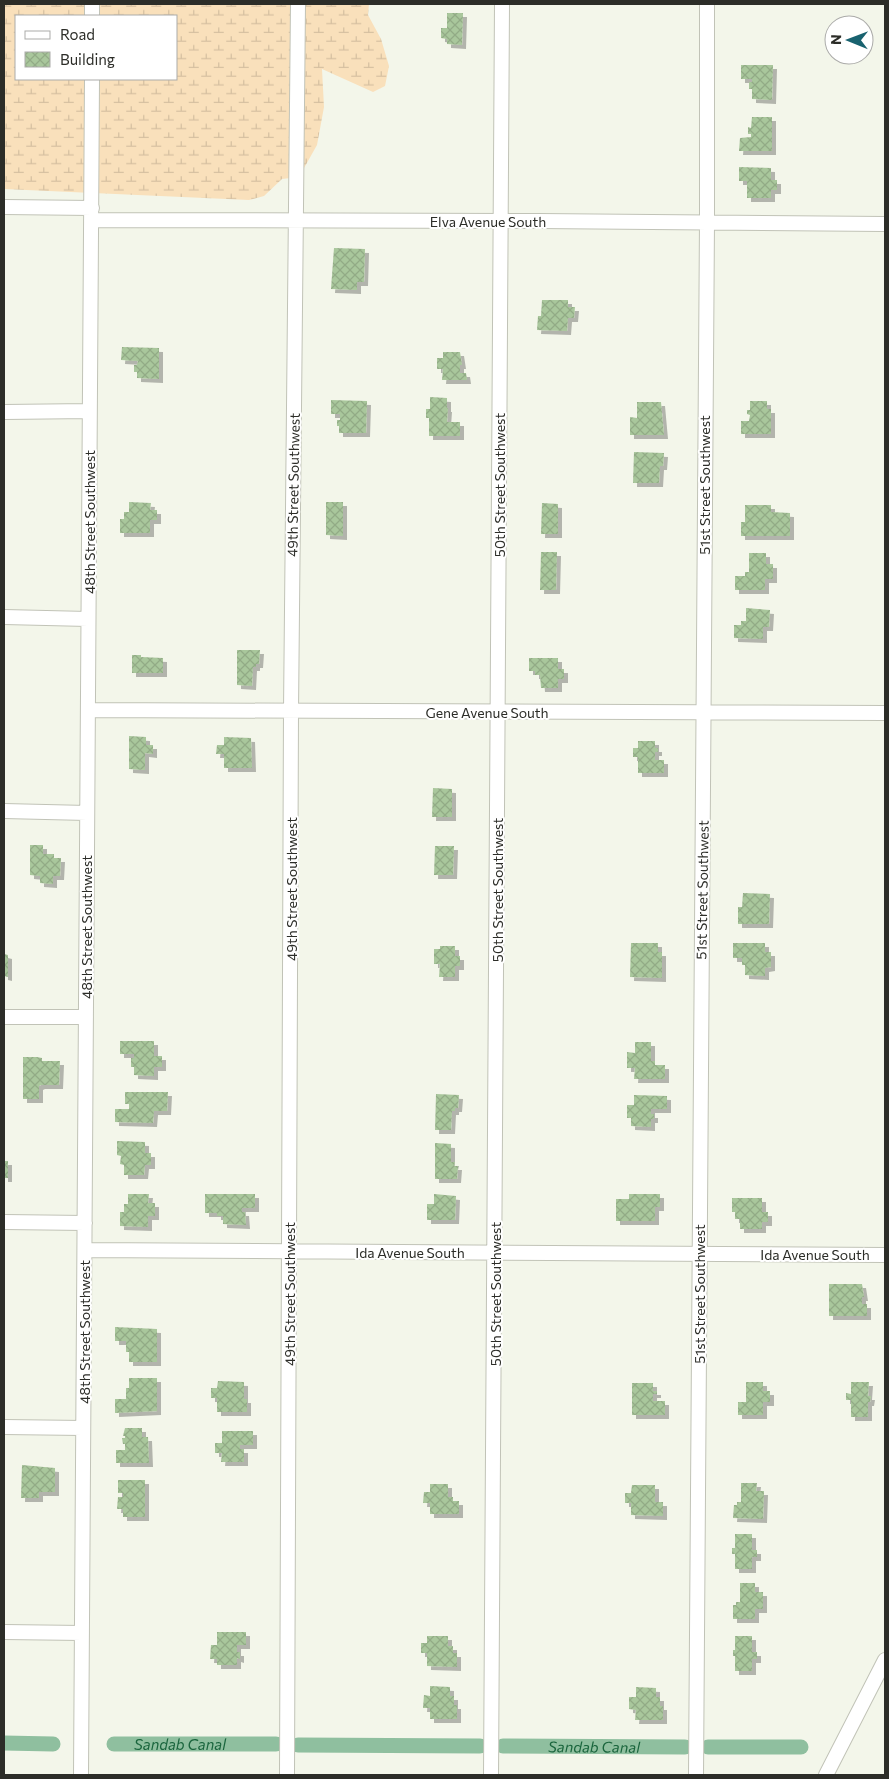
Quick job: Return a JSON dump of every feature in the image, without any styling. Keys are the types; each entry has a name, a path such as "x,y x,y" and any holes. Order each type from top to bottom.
{"street":[{"name":"49th Street Southwest","path":"287,1775 291,711 298,4"},
{"name":"50th Street Southwest","path":"491,1775 502,4"},
{"name":"51st Street Southwest","path":"696,1775 707,4"},
{"name":"48th Street Southwest","path":"81,1775 92,80"},
{"name":"Elva Avenue South","path":"4,207 91,214 296,220 885,224"},
{"path":"4,412 90,411"},
{"path":"4,617 88,619"},
{"name":"Gene Avenue South","path":"88,710 885,714"},
{"path":"4,811 87,813"},
{"path":"4,1017 86,1017"},
{"path":"4,1222 84,1223"},
{"name":"Ida Avenue South","path":"84,1250 885,1255"},
{"path":"4,1427 84,1428"},
{"path":"4,1632 82,1633"},
{"path":"826,1775 885,1660"}],"green space":[{"path":"4,4 369,4 368,15 381,39 389,66 385,86 373,92 322,69 324,107 317,145 299,177 282,179 264,196 249,200 4,189"}],"building":[{"path":"447,13 463,13 462,45 447,44 447,39 441,38 441,28 447,28"},
{"path":"741,65 773,65 772,100 752,99 752,89 749,89 749,82 752,82 752,79 741,79"},
{"path":"752,117 772,117 772,151 739,151 740,138 751,137 751,134 748,134 748,127 751,128"},
{"path":"739,167 771,168 771,180 777,180 777,190 771,190 771,198 747,198 747,181 739,181"},
{"path":"334,248 365,249 364,282 357,282 357,290 331,289"},
{"path":"542,300 568,300 568,307 575,307 574,318 568,318 567,331 537,330 538,316 541,316"},
{"path":"122,347 159,348 159,379 137,378 137,372 134,372 134,365 137,365 138,361 121,360"},
{"path":"443,352 460,352 462,365 460,365 460,373 466,373 467,380 442,380 443,369 437,369 437,358 443,358"},
{"path":"430,397 447,398 447,422 460,422 460,436 429,436 429,418 426,418 426,409 430,409"},
{"path":"331,400 367,401 366,433 339,433 337,420 340,420 340,414 331,414"},
{"path":"750,401 767,401 767,409 771,409 771,434 741,434 741,421 749,421 750,415 747,414 747,410 750,410"},
{"path":"637,402 661,402 664,435 630,435 630,417 637,418"},
{"path":"634,452 664,453 663,466 660,466 659,483 633,483"},
{"path":"129,502 151,503 150,510 157,510 157,520 150,520 150,533 120,533 120,519 124,519 124,512 129,512"},
{"path":"326,502 343,502 343,536 326,535"},
{"path":"542,503 558,504 558,534 541,534"},
{"path":"745,505 771,505 771,512 790,513 790,536 741,536 741,522 745,522"},
{"path":"541,552 557,552 556,590 540,590"},
{"path":"749,553 766,553 766,564 773,564 773,579 765,579 765,590 735,590 735,576 745,576 745,572 749,572"},
{"path":"746,608 770,610 769,627 763,627 763,639 734,638 734,625 741,625 741,621 746,621"},
{"path":"237,650 260,650 259,664 253,667 252,686 237,685"},
{"path":"132,655 163,658 163,673 132,673"},
{"path":"529,658 558,658 558,669 564,669 564,679 558,679 558,688 541,688 540,675 535,675 535,671 529,671"},
{"path":"129,736 146,737 146,745 153,745 153,754 145,753 145,770 129,769"},
{"path":"224,737 251,738 252,768 224,768 224,754 216,754 217,745 224,745"},
{"path":"638,741 655,741 655,748 658,748 658,752 655,752 655,760 664,760 664,773 638,773 638,757 633,757 633,748 638,748"},
{"path":"433,788 452,789 452,817 432,817"},
{"path":"30,845 43,845 43,854 54,854 54,858 61,858 60,876 53,876 53,884 40,883 40,876 30,875"},
{"path":"435,846 454,846 453,875 434,875"},
{"path":"743,893 770,894 769,924 738,924 738,907 742,907"},
{"path":"631,943 658,943 658,952 662,952 662,978 630,977"},
{"path":"733,943 765,943 765,952 771,952 771,967 765,968 765,976 745,975 745,965 742,965 742,958 733,958"},
{"path":"440,946 455,946 455,956 460,956 460,966 455,966 455,977 439,977 440,964 434,964 434,949 440,949"},
{"path":"4,954 8,955 8,977 4,976"},
{"path":"120,1041 154,1041 154,1056 162,1056 162,1067 154,1067 154,1076 134,1075 134,1067 131,1067 131,1058 134,1058 134,1054 120,1054"},
{"path":"635,1042 651,1042 651,1061 655,1061 655,1065 665,1065 665,1079 634,1079 635,1068 627,1068 627,1052 635,1053"},
{"path":"23,1057 42,1058 42,1061 60,1061 59,1085 41,1085 39,1086 39,1099 23,1099"},
{"path":"125,1092 168,1092 167,1111 154,1111 153,1123 115,1122 115,1109 129,1109 129,1104 125,1104"},
{"path":"436,1094 459,1095 458,1108 452,1111 451,1130 435,1130"},
{"path":"634,1095 667,1096 667,1109 651,1109 654,1119 651,1119 651,1127 631,1126 631,1118 627,1118 627,1105 634,1105"},
{"path":"117,1141 145,1142 145,1153 151,1153 151,1165 145,1165 144,1175 124,1175 124,1165 120,1164 121,1156 117,1155"},
{"path":"435,1143 451,1144 451,1162 455,1162 454,1166 458,1166 457,1179 435,1179"},
{"path":"4,1161 8,1161 8,1178 4,1178"},
{"path":"128,1194 149,1194 148,1203 155,1203 155,1216 148,1216 148,1227 120,1226 120,1212 124,1212 124,1204 128,1204"},
{"path":"205,1194 255,1194 255,1208 242,1208 242,1212 245,1212 246,1225 223,1224 223,1216 217,1216 217,1213 205,1213"},
{"path":"434,1194 456,1196 455,1220 427,1220 427,1204 434,1204"},
{"path":"629,1194 660,1194 660,1207 655,1207 655,1221 616,1221 616,1199 629,1199"},
{"path":"732,1198 762,1198 762,1212 768,1212 768,1222 762,1222 762,1229 740,1229 740,1219 735,1219 735,1212 732,1212"},
{"path":"829,1284 862,1284 864,1297 862,1297 862,1304 867,1304 867,1316 829,1316"},
{"path":"115,1327 157,1329 157,1362 129,1362 129,1352 126,1352 126,1341 115,1341"},
{"path":"129,1378 157,1378 157,1411 115,1413 115,1399 126,1399 126,1388 129,1388"},
{"path":"218,1381 244,1382 244,1399 247,1399 247,1412 217,1412 217,1398 211,1398 211,1388 217,1388"},
{"path":"746,1382 763,1382 763,1391 770,1391 770,1402 763,1402 763,1415 738,1415 738,1402 746,1402"},
{"path":"851,1382 869,1382 868,1396 871,1396 870,1402 868,1402 868,1417 851,1417 851,1400 846,1400 846,1393 851,1394"},
{"path":"632,1383 653,1383 653,1391 657,1391 657,1394 653,1394 653,1401 665,1401 665,1415 632,1415"},
{"path":"125,1428 142,1428 142,1437 148,1437 149,1463 116,1463 116,1450 125,1450 122,1438 125,1438 123,1436"},
{"path":"222,1431 253,1431 253,1445 240,1445 240,1449 244,1449 244,1462 221,1462 222,1453 215,1453 215,1443 222,1443"},
{"path":"22,1465 55,1468 55,1492 39,1492 39,1498 21,1498"},
{"path":"118,1480 145,1480 145,1517 123,1517 123,1509 117,1509 118,1497 123,1497 123,1493 118,1493"},
{"path":"741,1483 757,1483 756,1491 764,1491 763,1519 733,1518 734,1505 737,1505 737,1502 741,1502"},
{"path":"430,1484 448,1484 448,1497 453,1497 453,1501 459,1501 459,1514 430,1514 430,1503 423,1503 424,1492 430,1492"},
{"path":"632,1485 655,1485 655,1502 663,1502 663,1516 631,1515 631,1503 625,1503 625,1493 631,1493"},
{"path":"735,1534 752,1534 752,1550 757,1550 757,1557 752,1557 752,1569 735,1569 735,1554 732,1554 732,1548 735,1548"},
{"path":"740,1583 755,1583 755,1592 763,1592 763,1609 755,1609 755,1619 733,1619 733,1605 736,1605 736,1602 740,1602"},
{"path":"217,1632 246,1632 246,1645 237,1645 240,1659 237,1658 237,1665 217,1665 217,1659 210,1659 211,1645 217,1645"},
{"path":"427,1636 448,1636 448,1646 453,1646 453,1653 457,1653 457,1667 427,1666 427,1653 421,1653 421,1643 427,1643"},
{"path":"735,1636 752,1636 752,1652 757,1652 757,1659 752,1659 752,1671 735,1671 733,1650 735,1650"},
{"path":"430,1686 450,1687 450,1696 454,1696 454,1705 457,1705 457,1719 430,1719 430,1708 423,1708 424,1695 430,1696"},
{"path":"636,1687 656,1688 656,1697 660,1697 660,1706 663,1706 663,1720 635,1720 636,1710 629,1709 629,1697 636,1697"}],"waterway":[{"name":"Sandab Canal","path":"4,1743 53,1744"},
{"name":"Sandab Canal","path":"114,1744 276,1744"},
{"name":"Sandab Canal","path":"298,1745 480,1746"},
{"name":"Sandab Canal","path":"503,1746 685,1747"},
{"name":"Sandab Canal","path":"708,1747 801,1747"}]}
